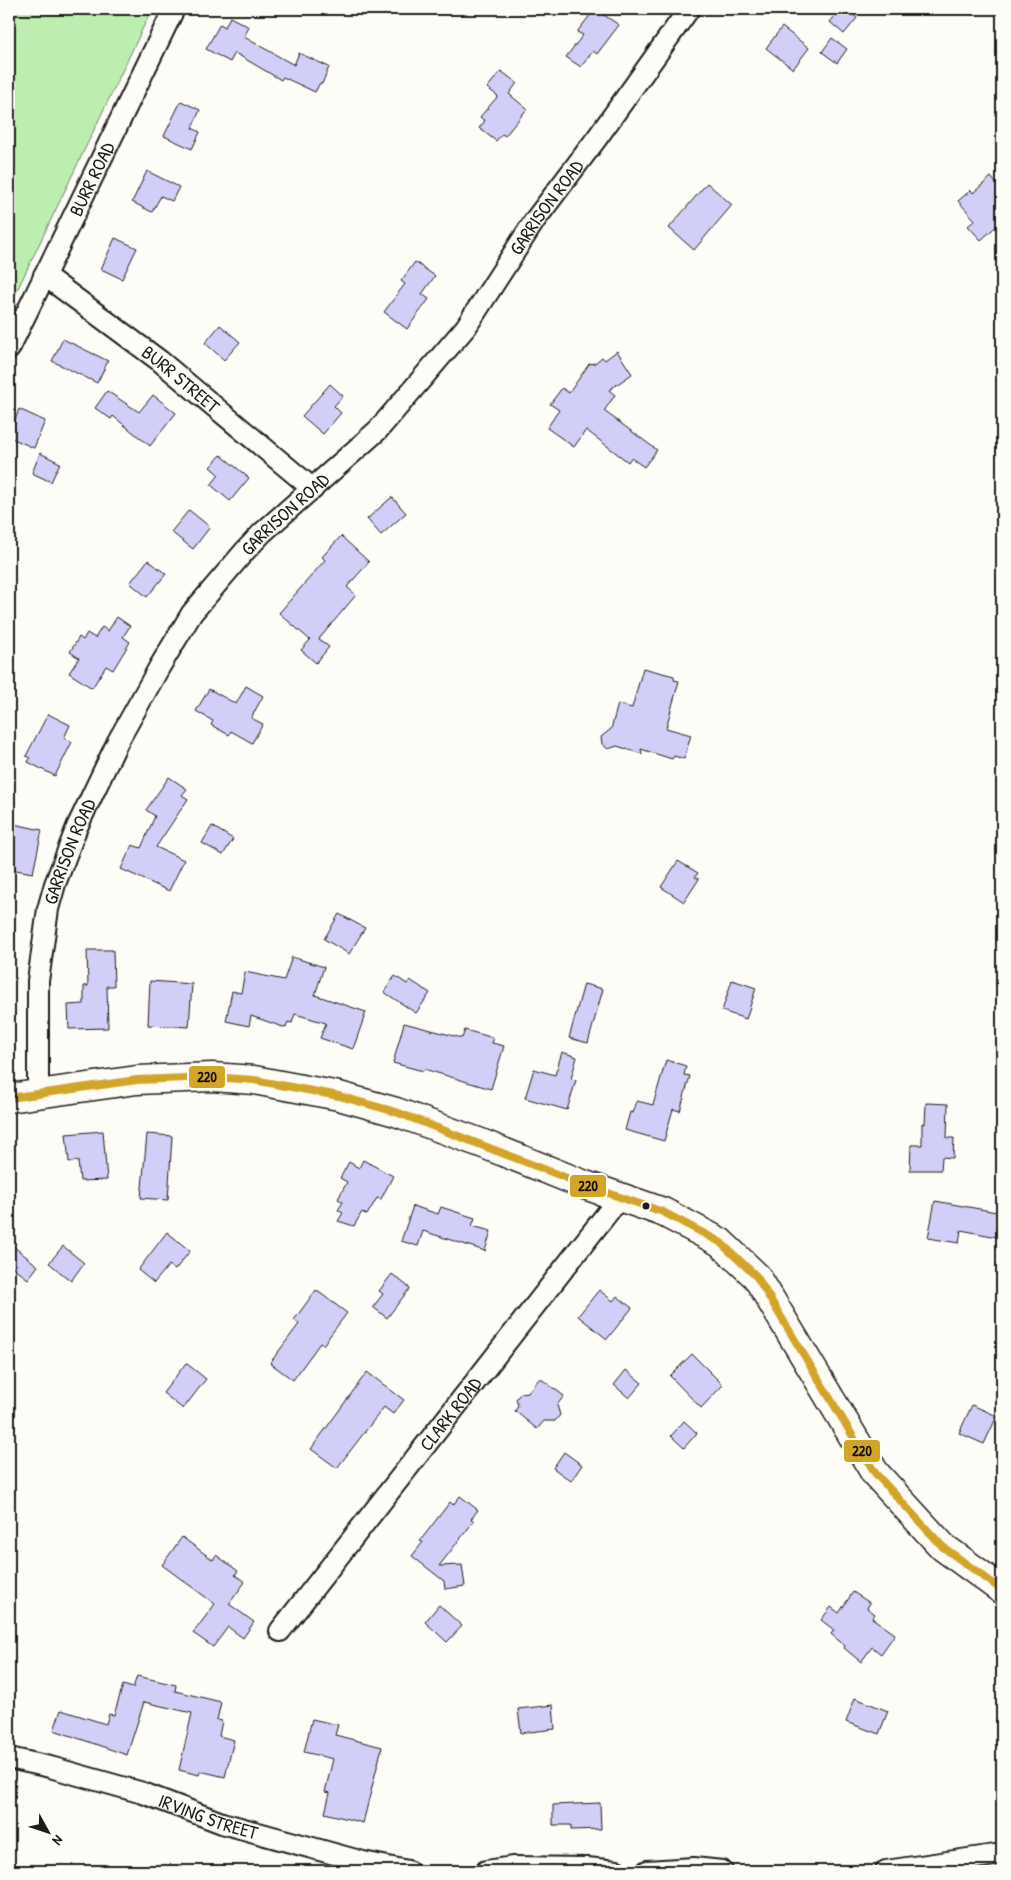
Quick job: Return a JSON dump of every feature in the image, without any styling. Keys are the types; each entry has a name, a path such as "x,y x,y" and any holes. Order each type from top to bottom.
{"main road":[{"path":"9,1098 38,1092 137,1080 212,1077 254,1080 339,1096 396,1112 663,1212 720,1242 757,1277 875,1473 943,1548 1002,1590"}],"street":[{"name":"BURR ROAD","path":"9,349 174,9"},
{"name":"GARRISON ROAD","path":"38,1092 38,981 48,909 55,884 77,827 118,740 192,613 262,533 378,430 466,327 535,220 597,138 689,9"},
{"name":"BURR STREET","path":"44,275 160,361 313,489"},
{"name":"CLARK ROAD","path":"280,1631 620,1197"},
{"name":"IRVING STREET","path":"9,1758 50,1767 144,1793 222,1823 363,1862 408,1871"},
{"path":"886,1871 1002,1854"},
{"path":"486,1871 513,1867 587,1868 618,1871"},
{"path":"647,1871 694,1868 722,1871"}],"green space":[{"path":"9,9 152,9 9,307"}],"building":[{"path":"595,9 619,25 597,54 593,51 581,67 566,57 583,35 577,32"},
{"path":"841,9 846,9 857,18 844,34 830,22"},
{"path":"230,17 249,27 244,37 294,65 299,53 329,67 322,84 320,83 315,92 283,77 281,80 235,53 230,62 206,49 220,24 225,27"},
{"path":"782,27 809,48 793,69 766,48"},
{"path":"832,38 847,49 837,63 822,52"},
{"path":"501,71 517,83 509,94 527,109 505,136 502,134 496,141 479,128 485,121 480,117 498,96 487,88"},
{"path":"181,101 200,110 192,128 200,132 192,149 164,136"},
{"path":"147,171 179,187 172,201 161,196 152,212 132,202"},
{"path":"991,177 1002,190 1002,221 981,240 968,226 975,220 958,201 971,190 973,193"},
{"path":"707,183 732,205 694,250 669,228"},
{"path":"115,238 137,248 122,279 101,269"},
{"path":"415,262 435,276 422,294 429,299 407,329 384,312 405,284 401,281"},
{"path":"220,325 240,342 224,360 205,343"},
{"path":"63,339 108,361 97,383 52,361"},
{"path":"617,351 632,374 609,390 615,395 604,411 657,450 644,467 631,458 628,462 586,430 574,447 547,428 559,410 550,404 562,388 569,393 589,364 595,363 602,357 605,360"},
{"path":"330,384 343,396 334,406 341,413 323,434 302,416"},
{"path":"107,391 139,412 153,395 176,413 150,446 113,416 111,419 95,408"},
{"path":"19,409 45,421 34,448 9,437"},
{"path":"40,453 60,463 51,482 32,473"},
{"path":"221,455 249,478 230,501 211,485 219,475 210,467"},
{"path":"392,497 406,513 381,535 367,519"},
{"path":"189,510 210,527 193,549 171,532"},
{"path":"341,536 369,562 347,587 356,595 319,639 329,647 316,663 301,650 310,640 279,613 325,560 322,557"},
{"path":"148,560 166,574 147,597 130,583"},
{"path":"117,617 130,626 123,637 130,642 113,670 106,666 92,688 69,673 79,658 70,652 79,637 83,640 87,633 95,638 102,627 108,631"},
{"path":"643,668 674,676 674,680 679,681 666,728 691,735 684,759 674,756 672,759 641,749 642,754 617,746 608,749 602,744 601,737 611,729 618,704 632,708"},
{"path":"246,686 263,696 251,718 263,724 252,743 231,731 229,735 211,725 213,721 196,711 209,689 236,704"},
{"path":"48,714 70,725 64,738 72,742 55,776 28,762 30,758 26,756"},
{"path":"169,777 187,789 182,795 188,799 156,847 184,860 169,891 121,869 132,845 141,848 155,816 146,810"},
{"path":"9,823 42,830 33,873 10,869 13,853 9,853"},
{"path":"212,826 233,839 223,855 202,843"},
{"path":"678,861 698,873 695,877 699,879 684,902 661,887"},
{"path":"339,914 365,928 349,954 324,939"},
{"path":"87,950 113,950 114,986 107,986 108,1028 69,1029 68,1005 84,1004 84,986 88,986"},
{"path":"292,957 324,967 315,995 366,1012 353,1049 320,1038 326,1023 295,1014 292,1023 288,1022 286,1028 251,1016 249,1026 226,1021 232,991 241,993 245,972 284,980"},
{"path":"395,976 407,984 410,980 430,993 416,1013 384,992"},
{"path":"732,980 756,988 746,1019 722,1011"},
{"path":"150,981 192,984 189,1027 148,1025"},
{"path":"584,984 603,989 588,1043 569,1038"},
{"path":"404,1023 462,1038 465,1030 494,1038 492,1043 504,1046 491,1089 424,1069 423,1071 393,1063"},
{"path":"562,1052 577,1057 571,1079 576,1080 567,1110 525,1098 534,1069 555,1075"},
{"path":"666,1060 686,1066 684,1075 690,1076 680,1111 673,1109 664,1141 625,1130 630,1112 633,1113 637,1101 653,1105"},
{"path":"926,1103 948,1104 947,1138 954,1138 953,1158 942,1157 941,1170 910,1170 911,1145 922,1145 922,1123 925,1124"},
{"path":"103,1131 107,1180 80,1181 78,1161 69,1162 66,1134"},
{"path":"147,1134 172,1136 168,1200 141,1198"},
{"path":"363,1160 393,1176 381,1199 377,1198 367,1215 362,1212 354,1226 338,1221 343,1213 338,1210 343,1202 338,1199 347,1182 340,1178 349,1162 359,1168"},
{"path":"935,1201 1002,1213 1002,1238 961,1230 959,1243 928,1238"},
{"path":"413,1206 438,1214 441,1207 475,1218 472,1226 491,1231 485,1251 423,1231 418,1246 401,1241"},
{"path":"167,1232 190,1251 175,1270 169,1265 154,1283 138,1270"},
{"path":"9,1243 38,1266 28,1279 9,1264"},
{"path":"63,1246 84,1263 71,1281 49,1263"},
{"path":"392,1274 410,1288 387,1318 373,1307 383,1294 379,1291"},
{"path":"316,1290 347,1313 323,1345 320,1343 293,1380 270,1363 299,1324 294,1320"},
{"path":"599,1290 613,1301 617,1296 632,1308 607,1339 578,1316"},
{"path":"692,1354 723,1385 701,1408 670,1376"},
{"path":"186,1363 206,1379 183,1409 163,1393"},
{"path":"626,1370 642,1383 629,1398 614,1385"},
{"path":"367,1372 404,1400 393,1414 384,1407 337,1468 311,1449"},
{"path":"540,1378 564,1396 557,1405 560,1415 555,1421 544,1421 537,1429 515,1411 518,1406 516,1399 521,1393 528,1392"},
{"path":"972,1405 997,1416 984,1444 959,1433"},
{"path":"684,1421 697,1433 684,1448 671,1436"},
{"path":"564,1452 582,1465 571,1481 553,1468"},
{"path":"460,1496 478,1510 471,1519 474,1521 439,1566 462,1565 465,1586 445,1589 444,1581 412,1556 423,1542 420,1541 450,1502 453,1505"},
{"path":"182,1537 213,1560 216,1555 238,1571 235,1575 245,1582 229,1604 254,1622 243,1638 228,1627 213,1647 193,1633 215,1604 162,1565"},
{"path":"853,1592 870,1603 867,1608 875,1614 872,1618 895,1634 881,1654 872,1647 861,1662 844,1648 845,1646 831,1634 834,1630 821,1620 831,1607 839,1613"},
{"path":"439,1605 462,1626 447,1642 425,1622"},
{"path":"137,1676 176,1685 175,1691 221,1702 217,1720 222,1721 219,1736 234,1740 225,1777 200,1771 199,1775 179,1770 192,1713 144,1702 127,1755 54,1730 61,1710 106,1724 109,1714 114,1715 123,1685 133,1688"},
{"path":"855,1698 888,1711 879,1734 846,1722"},
{"path":"553,1705 555,1729 521,1733 518,1709"},
{"path":"312,1719 338,1725 335,1735 382,1747 363,1823 325,1813 330,1793 325,1792 333,1759 304,1752"},
{"path":"600,1803 601,1829 571,1830 571,1825 553,1825 553,1805"}],"transit line":[{"name":"220","path":"9,1098 137,1080 212,1077 254,1080 339,1096 396,1112 585,1185 663,1212 720,1242 757,1277 875,1473 943,1547 1002,1590"}]}
